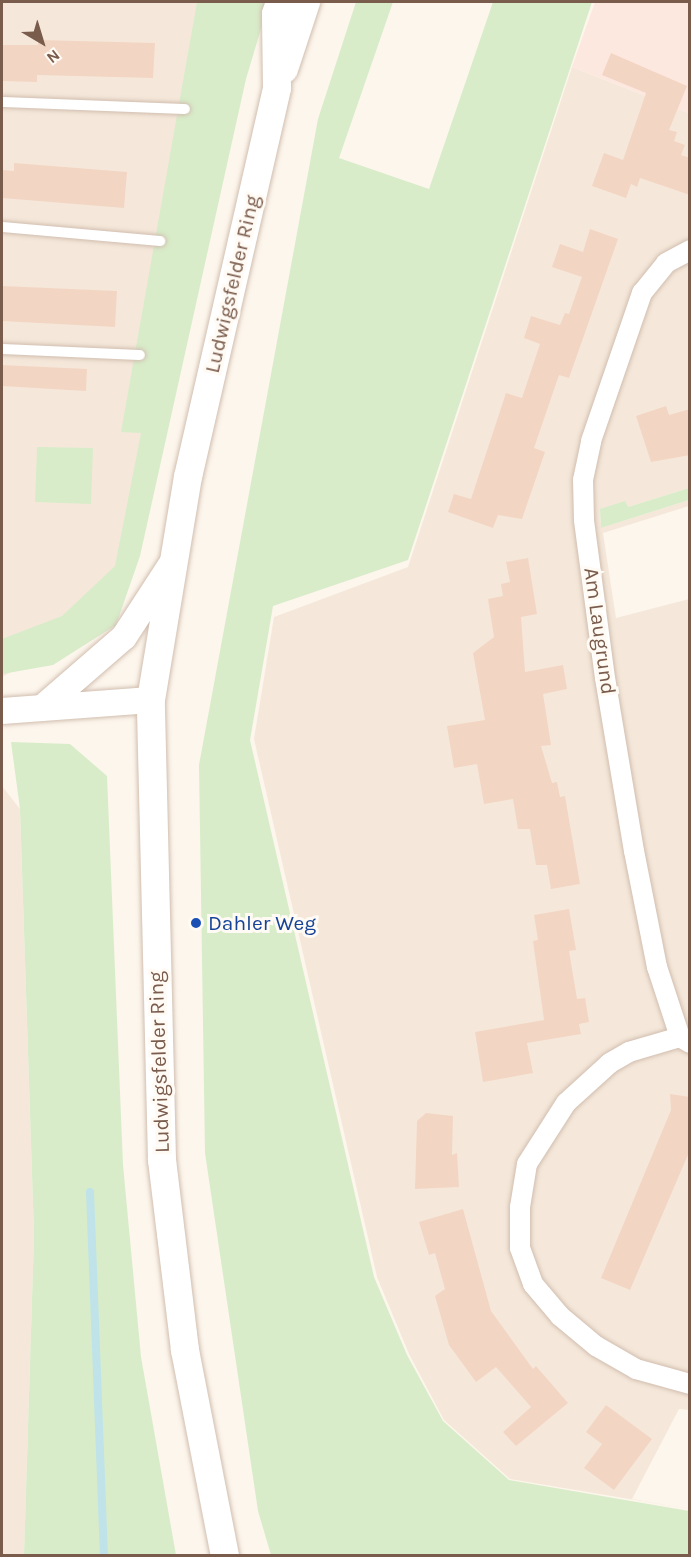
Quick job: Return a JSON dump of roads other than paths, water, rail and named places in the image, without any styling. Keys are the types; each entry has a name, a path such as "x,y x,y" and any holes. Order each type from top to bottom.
{"main road":[{"name":"Ludwigsfelder Ring","path":"225,1556 185,1350 162,1160 151,700 171,565 277,88 276,14 280,2"},
{"path":"277,88 306,2"}],"street":[{"name":"Am Laugrund","path":"685,1040 657,967 634,850 605,678 584,520 583,480 591,441 642,294 666,262 690,250"},
{"name":"Ludwigsfelder Ring","path":"42,708 124,637 171,565"},
{"path":"2,711 151,700"},
{"path":"685,1040 629,1052 610,1063 566,1103 527,1164 520,1207 520,1248 533,1284 560,1316 596,1346 636,1369 690,1384"}],"lane":[{"path":"2,102 185,109"},
{"path":"2,228 160,240"},
{"path":"2,349 140,355"}],"waterway":[{"path":"90,1192 104,1556"}],"place":[{"name":"Dahler Weg","path":"196,923"}]}
